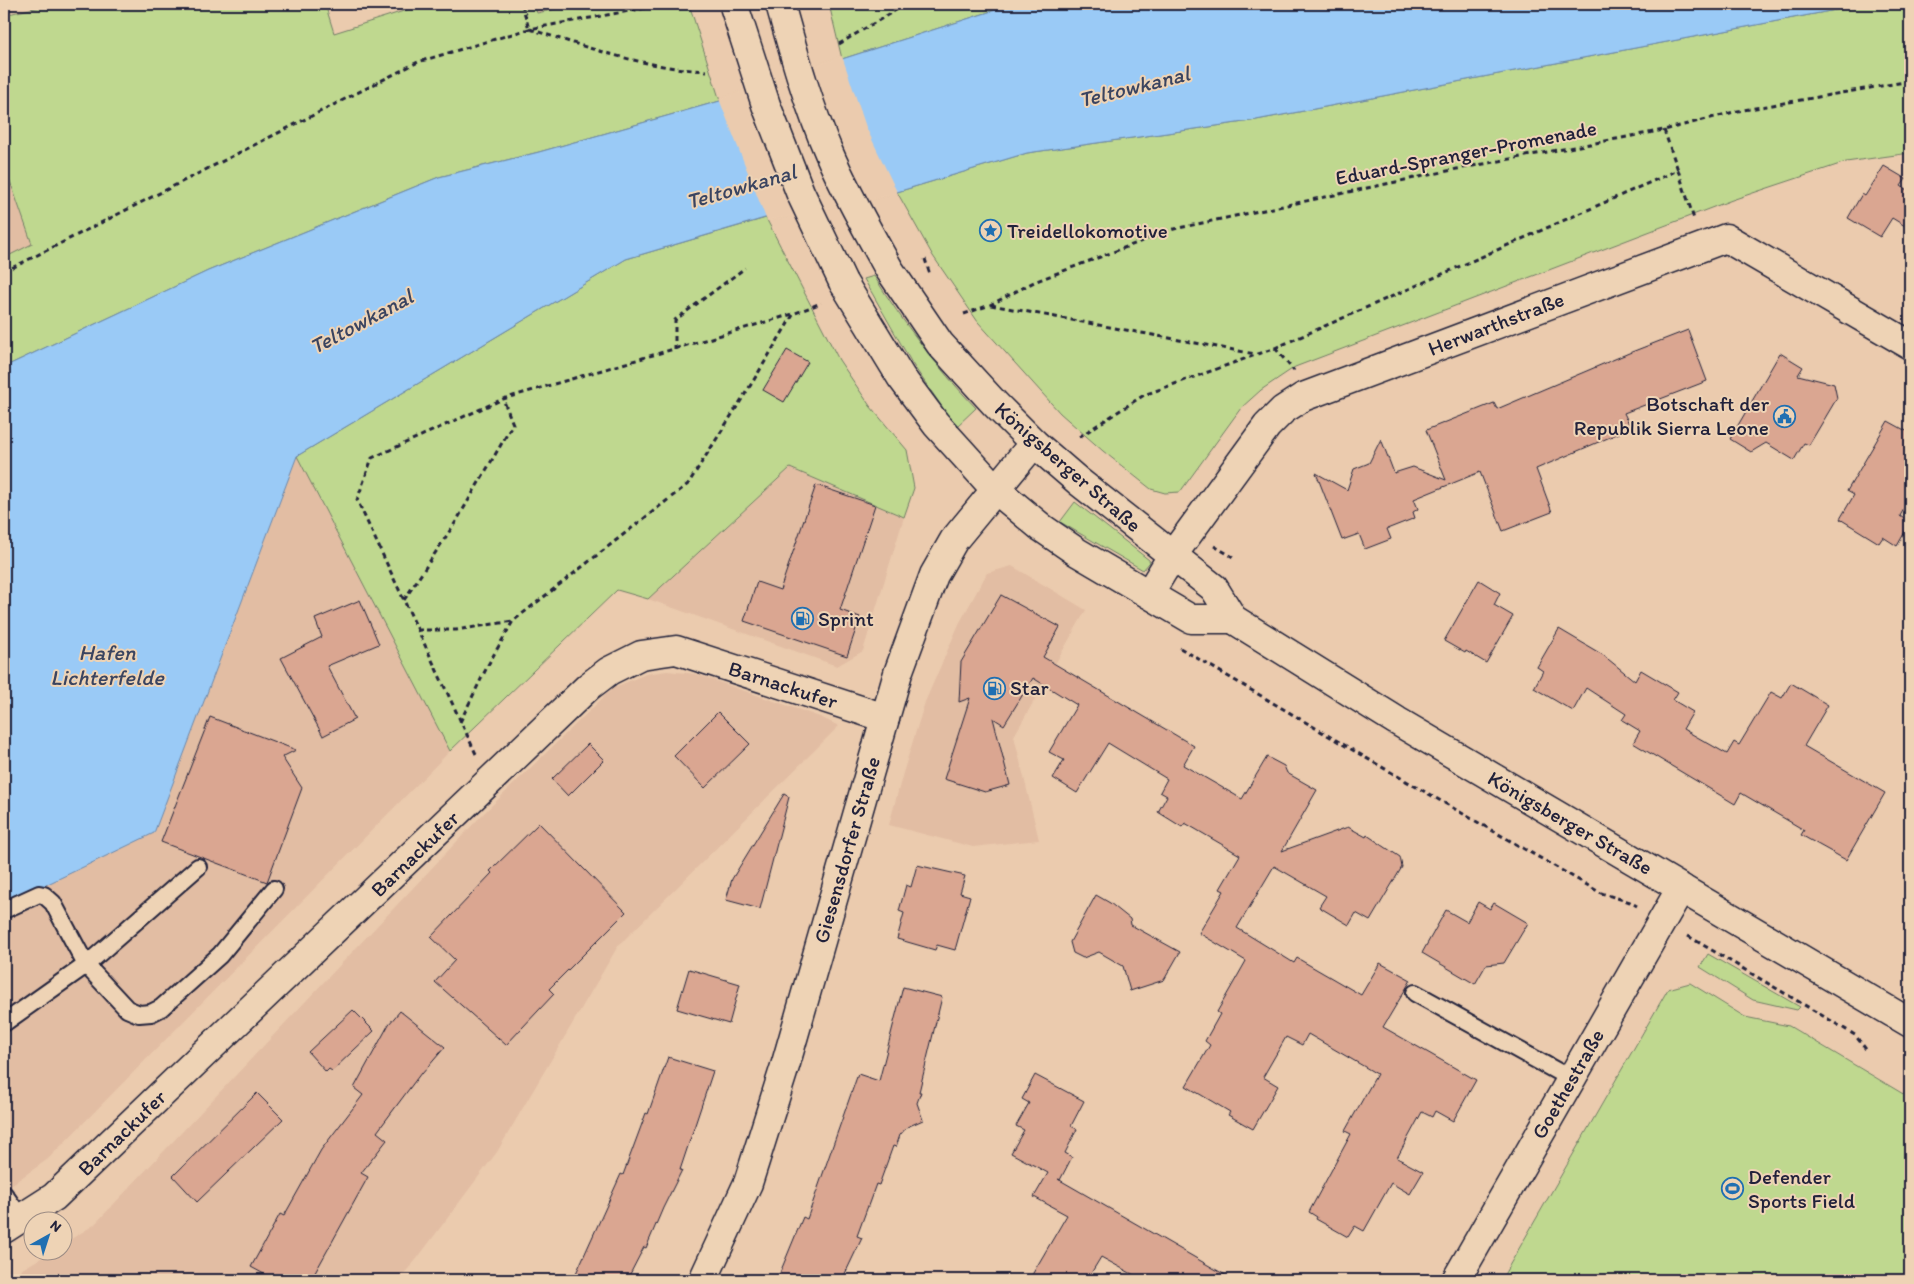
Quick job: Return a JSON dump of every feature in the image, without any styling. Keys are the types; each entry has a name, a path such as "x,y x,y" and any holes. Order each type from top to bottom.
{"street":[{"name":"Königsberger Straße","path":"780,4 799,73 828,153 857,212 889,269 940,344 1034,442 1078,481 1214,588 1233,619 1397,721 1910,1023"},
{"path":"734,5 766,105 800,192 843,282 901,377 936,424 995,489 1042,528 1093,562 1191,619 1233,619"},
{"name":"Herwarthstraße","path":"1149,594 1172,556 1267,426 1283,410 1303,397 1726,238 1910,345"},
{"name":"Giesensdorfer Straße","path":"703,1280 748,1183 786,1064 898,673 934,576 954,540 1034,442"},
{"name":"Barnackufer","path":"12,1224 54,1197 588,687 609,671 641,656 676,650 885,718"},
{"name":"Goethestraße","path":"1456,1280 1681,888"}],"lane":[{"path":"4,1023 86,965 198,867"},
{"path":"4,910 39,894 44,894 53,903 86,965 127,1009 138,1014 151,1013 161,1008 220,955 274,889"},
{"path":"1415,994 1571,1079"},
{"path":"4,1194 12,1224"}],"path":[{"path":"529,4 523,6 529,29"},
{"path":"4,272 418,62 529,29 668,4"},
{"path":"839,44 906,4"},
{"path":"529,29 597,51 675,69 708,71"},
{"name":"Eduard-Spranger-Promenade","path":"964,314 990,305 1034,282 1174,229 1457,169 1664,130 1738,111 1910,81"},
{"path":"1664,130 1694,220"},
{"path":"1079,437 1144,395 1275,348 1678,170"},
{"path":"675,350 675,320 745,268"},
{"path":"490,782 460,722 357,500 372,458 503,399 675,350 793,314 821,303"},
{"path":"990,305 1257,355"},
{"path":"460,722 488,665 513,621 688,484 793,314"},
{"path":"1275,348 1296,374"},
{"path":"403,600 458,520 513,424 503,399"},
{"path":"1212,545 1234,556"},
{"path":"417,630 456,630 513,621"},
{"path":"1178,647 1373,762 1602,893 1630,902"},
{"path":"1692,938 1855,1035 1868,1052"}],"shaded area":[{"path":"534,4 580,4 536,13"},
{"path":"4,164 32,244 4,258"},
{"path":"297,456 450,751 48,1159 4,1190 4,905 154,833"},
{"path":"790,468 904,517 863,651 837,666 648,599"},
{"path":"1012,566 1086,610 1014,736 1039,840 973,847 889,825 925,702 959,624 987,573"},
{"path":"667,671 696,674 820,717 839,726 618,946 497,1152 416,1260 398,1280 4,1280 34,1262 72,1262 72,1238 94,1225 482,815 613,688 646,674"}],"green space":[{"path":"52,4 325,4 334,33 426,4 534,4 537,13 580,4 689,4 720,101 539,152 439,177 208,271 4,367 4,258 32,244 4,164 4,15"},
{"path":"829,4 1014,4 842,59"},
{"path":"1867,4 1910,4 1910,153 1846,162 1732,200 1295,367 1261,390 1241,408 1180,492 1165,493 1151,489 1103,451 1060,413 978,322 933,256 897,192 1027,153 1251,121"},
{"path":"766,218 839,360 870,406 907,450 914,488 904,517 790,468 648,599 617,590 450,751 297,456 626,259"},
{"path":"874,276 921,344 976,408 956,427 913,365 864,279"},
{"path":"1075,502 1149,560 1150,562 1143,570 1060,522"},
{"path":"1708,954 1800,1007 1797,1010 1753,1000 1700,967"},
{"name":"Defender Sports Field","path":"1690,983 1745,1017 1789,1026 1910,1098 1910,1280 1501,1280 1668,989"}],"water":[{"path":"1014,4 1867,4 1251,121 1027,153 897,192 765,218 626,259 297,456 154,833 4,905 4,367 208,271 439,177 539,152 720,101 842,59"}],"pier":[{"path":"842,56 866,127 898,194 767,221 719,99"}],"building":[{"path":"1884,166 1906,179 1901,186 1910,192 1910,229 1892,218 1880,237 1848,218 1862,194 1865,196"},
{"path":"1688,330 1707,381 1624,413 1631,428 1536,469 1552,512 1503,531 1480,472 1414,499 1418,509 1413,512 1415,518 1387,529 1391,539 1365,549 1359,534 1342,540 1316,473 1347,490 1354,469 1369,463 1381,439 1394,473 1413,467 1446,480 1426,430 1494,403 1497,409"},
{"path":"787,350 808,362 784,402 763,390"},
{"name":"Botschaft der Republik Sierra Leone","path":"1780,353 1803,367 1798,375 1834,384 1837,398 1809,445 1804,443 1794,460 1766,443 1751,452 1730,439"},
{"path":"1888,421 1910,433 1910,498 1900,516 1910,523 1897,546 1883,537 1879,543 1840,519 1854,495 1847,491"},
{"path":"816,485 875,505 840,610 860,617 847,656 744,621 757,582 780,590"},
{"path":"1479,580 1500,593 1494,605 1513,616 1486,663 1444,641"},
{"path":"1001,595 1060,627 1043,657 1194,746 1183,765 1242,799 1267,757 1284,766 1287,773 1317,790 1282,851 1348,827 1366,837 1367,835 1400,857 1402,867 1370,921 1356,913 1349,925 1319,907 1326,896 1274,866 1237,928 1294,963 1297,958 1361,995 1380,963 1411,980 1383,1027 1476,1080 1453,1121 1435,1111 1432,1117 1422,1112 1397,1158 1423,1172 1410,1194 1391,1183 1364,1231 1355,1226 1348,1237 1316,1219 1317,1217 1309,1212 1351,1134 1345,1131 1377,1074 1308,1034 1302,1045 1286,1037 1263,1077 1278,1086 1253,1129 1228,1115 1230,1112 1186,1086 1210,1045 1205,1041 1220,1014 1217,1012 1246,961 1199,933 1224,891 1220,889 1240,855 1185,823 1182,827 1158,812 1167,796 1160,792 1167,779 1108,743 1077,793 1053,778 1064,760 1049,752 1077,705 1033,678 1004,725 993,718 1010,785 985,792 944,779 970,698 959,702 961,662"},
{"path":"360,600 379,644 327,666 355,719 323,736 281,658 322,637 315,619"},
{"path":"1559,629 1603,655 1635,681 1641,670 1678,692 1673,700 1693,712 1683,729 1727,754 1734,742 1739,745 1771,692 1782,698 1791,683 1828,705 1804,746 1885,793 1846,860 1801,835 1804,830 1741,793 1735,804 1633,743 1640,731 1622,720 1626,714 1586,688 1573,711 1534,688 1543,671 1537,667"},
{"path":"718,712 750,744 705,788 674,756"},
{"path":"210,717 296,750 282,757 302,788 267,882 161,842"},
{"path":"588,744 604,760 568,796 552,779"},
{"path":"784,794 789,797 760,909 726,900 732,879"},
{"path":"539,823 626,912 549,989 554,994 506,1045 435,982 455,960 431,937 492,873 490,871"},
{"path":"917,865 965,876 960,893 970,896 955,950 937,945 935,950 897,939 904,913 899,911 906,885 911,887"},
{"path":"1096,895 1110,903 1130,919 1131,925 1180,952 1164,980 1130,991 1123,966 1099,952 1083,958 1073,953 1070,942"},
{"path":"1478,902 1490,909 1494,903 1528,923 1504,963 1486,965 1475,984 1422,953 1446,910 1467,922"},
{"path":"689,969 740,984 729,1024 677,1009"},
{"path":"903,987 942,997 917,1103 923,1120 907,1127 900,1135 896,1147 893,1146 879,1185 876,1184 857,1236 862,1238 842,1280 777,1280 803,1217 807,1219 858,1074 879,1081"},
{"path":"353,1010 374,1031 332,1071 329,1069 326,1072 308,1052"},
{"path":"400,1011 445,1047 421,1073 377,1132 387,1140 361,1173 368,1177 311,1280 275,1280 251,1267 280,1214 284,1216 321,1150 363,1095 354,1088 389,1024"},
{"path":"668,1057 713,1071 680,1170 682,1170 646,1248 644,1247 627,1280 573,1280 621,1174 623,1175 646,1113 648,1114"},
{"path":"1035,1075 1084,1101 1071,1126 1077,1129 1065,1153 1072,1157 1060,1180 1058,1179 1234,1280 1143,1280 1101,1257 1087,1280 1029,1280 1067,1215 1034,1197 1048,1173 1011,1153 1024,1130 1016,1126 1029,1103 1022,1099"},
{"path":"257,1093 283,1119 197,1202 173,1176"}],"place":[{"name":"Treidellokomotive","path":"991,231"},
{"name":"Botschaft der Republik Sierra Leone","path":"1785,416"},
{"name":"Sprint","path":"802,619"},
{"name":"Star","path":"994,688"},
{"name":"Defender Sports Field","path":"1732,1189"}],"water label":[{"name":"Teltowkanal","path":"1134,86"},
{"name":"Teltowkanal","path":"741,186"},
{"name":"Teltowkanal","path":"361,321"},
{"name":"Hafen Lichterfelde","path":"107,664"}]}
